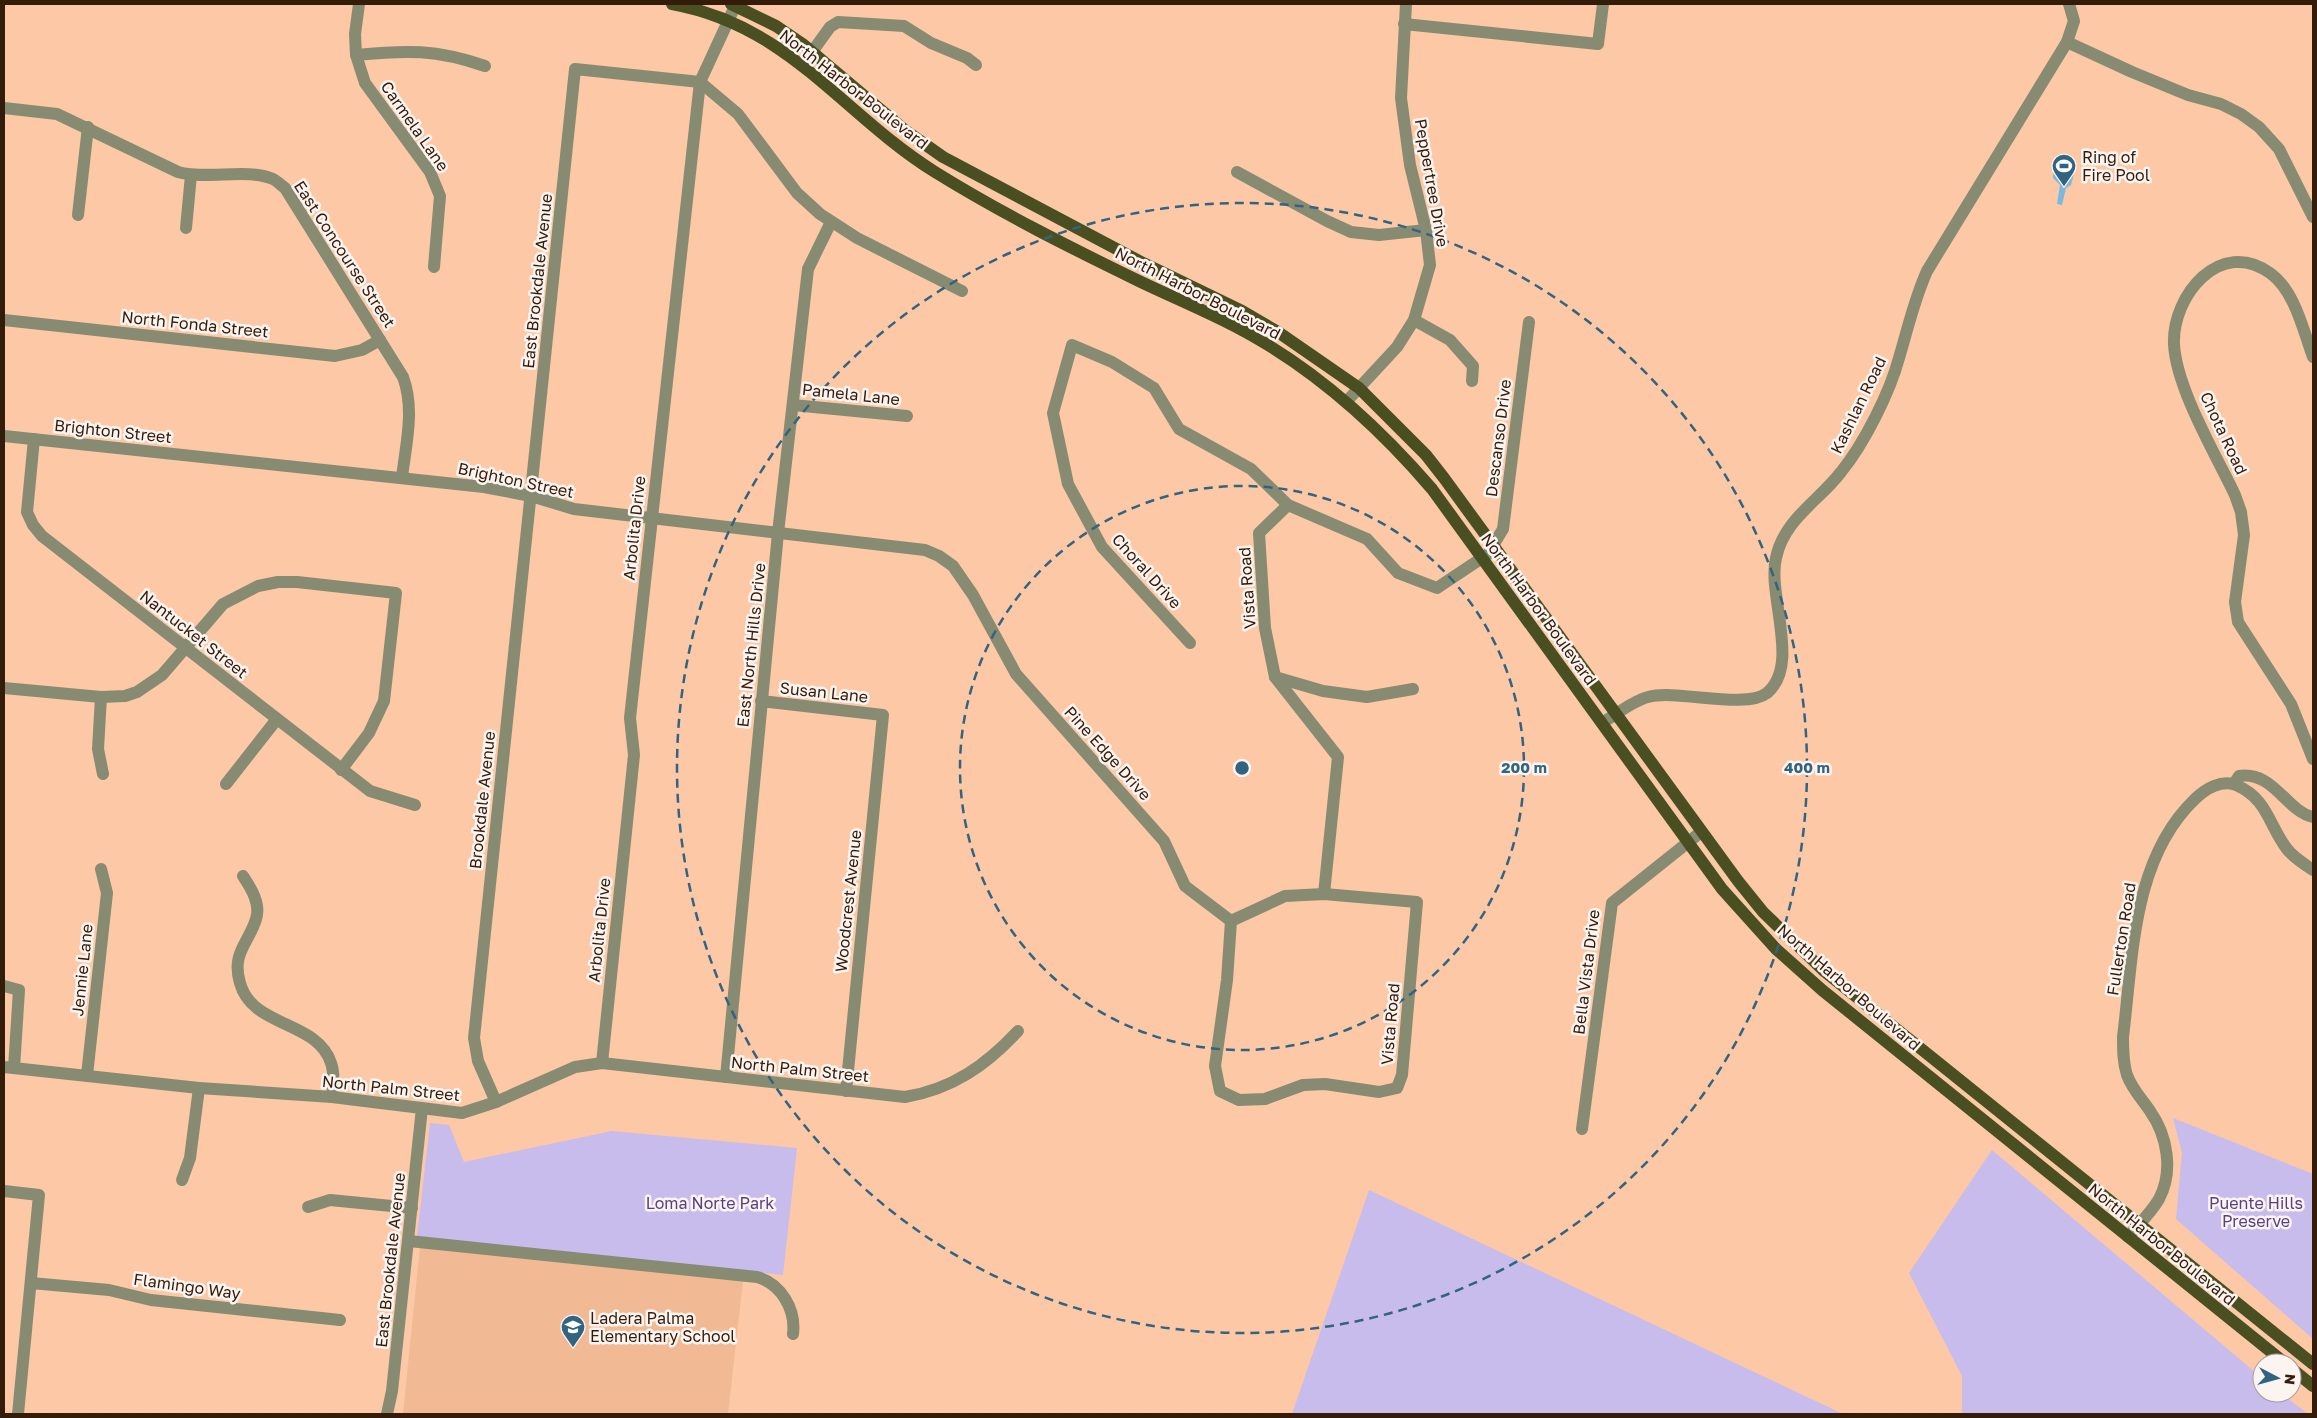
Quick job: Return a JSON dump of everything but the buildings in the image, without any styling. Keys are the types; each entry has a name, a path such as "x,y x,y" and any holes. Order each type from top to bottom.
{"main road":[{"name":"North Harbor Boulevard","path":"672,4 690,7 752,32 795,58 898,146 934,171 1101,262 1261,340 1316,377 1391,443 1488,553 1617,714 1701,832 1763,912 1804,953 2005,1118 2313,1364"},
{"name":"North Harbor Boulevard","path":"734,4 776,26 812,52 906,131 943,157 1143,263 1242,311 1278,332 1360,388 1426,455 1488,553 1602,724 1687,842 1747,918 1798,969 2273,1353"},
{"path":"2302,1377 2313,1386"}],"street":[{"name":"Carmela Lane","path":"359,4 355,34 356,54 365,83 430,172 440,196 434,267"},
{"name":"Arbolita Drive","path":"602,1062 634,754 630,718 700,82 734,4"},
{"name":"Peppertree Drive","path":"1346,402 1397,347 1414,320 1430,265 1426,230 1410,165 1401,98 1406,4"},
{"path":"1404,24 1598,44 1603,4"},
{"name":"Kashlan Road","path":"1602,724 1640,700 1655,696 1748,699 1763,696 1773,686 1780,671 1781,658 1780,621 1774,576 1775,558 1780,543 1799,514 1837,477 1856,451 1896,368 1911,311 1927,272 2067,42 2074,22 2069,4"},
{"path":"812,52 830,27 838,22 900,25 916,32 931,43 967,58 976,65"},
{"path":"2067,42 2188,95 2221,104 2242,114 2258,127 2279,150 2313,216"},
{"path":"356,54 420,51 456,56 484,66"},
{"name":"East Brookdale Avenue","path":"531,496 575,69 700,82"},
{"path":"700,82 738,114 797,193 831,222 857,238 962,291"},
{"name":"East Concourse Street","path":"4,108 57,114 178,172 191,176 260,176 273,179 286,188 403,377 408,391 410,407 402,477"},
{"path":"78,215 88,128"},
{"path":"1237,172 1326,221 1352,232 1379,235 1426,230"},
{"path":"186,228 191,176"},
{"name":"East North Hills Drive","path":"726,1077 778,533 808,269 831,222"},
{"name":"Chota Road","path":"2313,356 2294,307 2282,286 2270,273 2248,265 2223,265 2207,272 2198,279 2185,298 2175,332 2174,347 2178,372 2235,495 2244,524 2244,545 2235,602 2238,622 2291,704 2313,759"},
{"name":"North Fonda Street","path":"4,320 335,356 362,350 380,340"},
{"path":"1414,320 1450,340 1473,366 1472,381"},
{"name":"Descanso Drive","path":"1488,553 1503,529 1529,322"},
{"name":"Choral Drive","path":"1190,643 1102,547 1068,484 1053,413 1072,345 1112,362 1154,388 1179,429 1252,469 1288,505"},
{"name":"Pamela Lane","path":"793,405 906,416"},
{"name":"Brighton Street","path":"4,436 484,487 531,496 574,509 925,550 939,556 952,566 973,595"},
{"name":"Nantucket Street","path":"34,439 27,512 33,525 42,536 370,791 414,805"},
{"name":"Brookdale Avenue","path":"496,1102 478,1061 474,1038 531,496"},
{"path":"1288,505 1367,540 1398,573 1438,588 1488,553"},
{"name":"Vista Road","path":"1288,505 1259,533 1264,628 1275,677 1338,757 1324,894"},
{"path":"4,688 101,697 125,696 147,686 162,675 223,604 258,586 278,582 297,582 396,593 384,702 370,732 341,770"},
{"name":"Pine Edge Drive","path":"973,595 1016,674 1164,841 1185,886 1231,920"},
{"path":"1275,677 1323,691 1367,697 1413,689"},
{"path":"101,697 98,749 103,774"},
{"name":"Susan Lane","path":"761,701 882,715"},
{"name":"Woodcrest Avenue","path":"846,1091 882,715"},
{"path":"226,784 276,719"},
{"path":"2313,817 2302,812 2273,786 2258,779 2245,775 2239,776 2234,784 2254,795 2264,808 2287,849 2313,870"},
{"name":"Fullerton Road","path":"2128,1237 2160,1197 2165,1181 2167,1164 2166,1146 2159,1126 2137,1094 2127,1075 2123,1056 2123,1037 2139,910 2146,881 2156,857 2187,806 2202,792 2215,786 2234,784"},
{"name":"Bella Vista Drive","path":"1582,1128 1612,903 1701,832"},
{"name":"Jennie Lane","path":"87,1074 107,893 101,869"},
{"path":"243,876 252,891 256,903 257,918 241,948 238,966 240,983 246,997 258,1010 302,1032 324,1049 332,1064 332,1097"},
{"name":"Vista Road","path":"1324,894 1417,902 1402,1076 1397,1088 1379,1092 1325,1084 1303,1085 1265,1099 1239,1100 1220,1091 1215,1066 1227,980 1231,920 1285,896 1324,894"},
{"path":"4,986 19,990 9,1067"},
{"name":"North Palm Street","path":"9,1067 87,1074 198,1088 332,1097 462,1113 496,1102 575,1067 602,1062 905,1098 943,1087 969,1075 1003,1047 1018,1031"},
{"path":"182,1180 190,1158 198,1088"},
{"name":"East Brookdale Avenue","path":"387,1414 392,1391 422,1108"},
{"path":"4,1191 39,1195 18,1414"},
{"path":"308,1206 330,1200 412,1208"},
{"path":"409,1241 757,1277 770,1281 779,1288 795,1320 793,1334"},
{"name":"Flamingo Way","path":"31,1283 108,1290 151,1300 340,1320"}],"shaded area":[{"name":"Ladera Palma Elementary School","path":"420,1247 743,1281 728,1414 403,1414"}],"green space":[{"name":"Puente Hills Preserve","path":"2173,1118 2313,1174 2313,1339 2176,1219 2182,1153"},
{"name":"Loma Norte Park","path":"430,1123 449,1125 464,1162 612,1131 797,1148 783,1275 417,1237"},
{"path":"1992,1150 2252,1370 2252,1403 2294,1403 2308,1414 1962,1414 1962,1376 1909,1273"},
{"path":"1369,1190 1843,1414 1292,1414"}],"water":[{"name":"Ring of Fire Pool","path":"2070,169 2074,174 2071,185 2066,188 2062,205 2057,204 2060,185 2053,178 2053,174 2058,170"}],"place":[{"name":"Ring of Fire Pool","path":"2064,187"},
{"name":"Ladera Palma Elementary School","path":"573,1348"}]}
